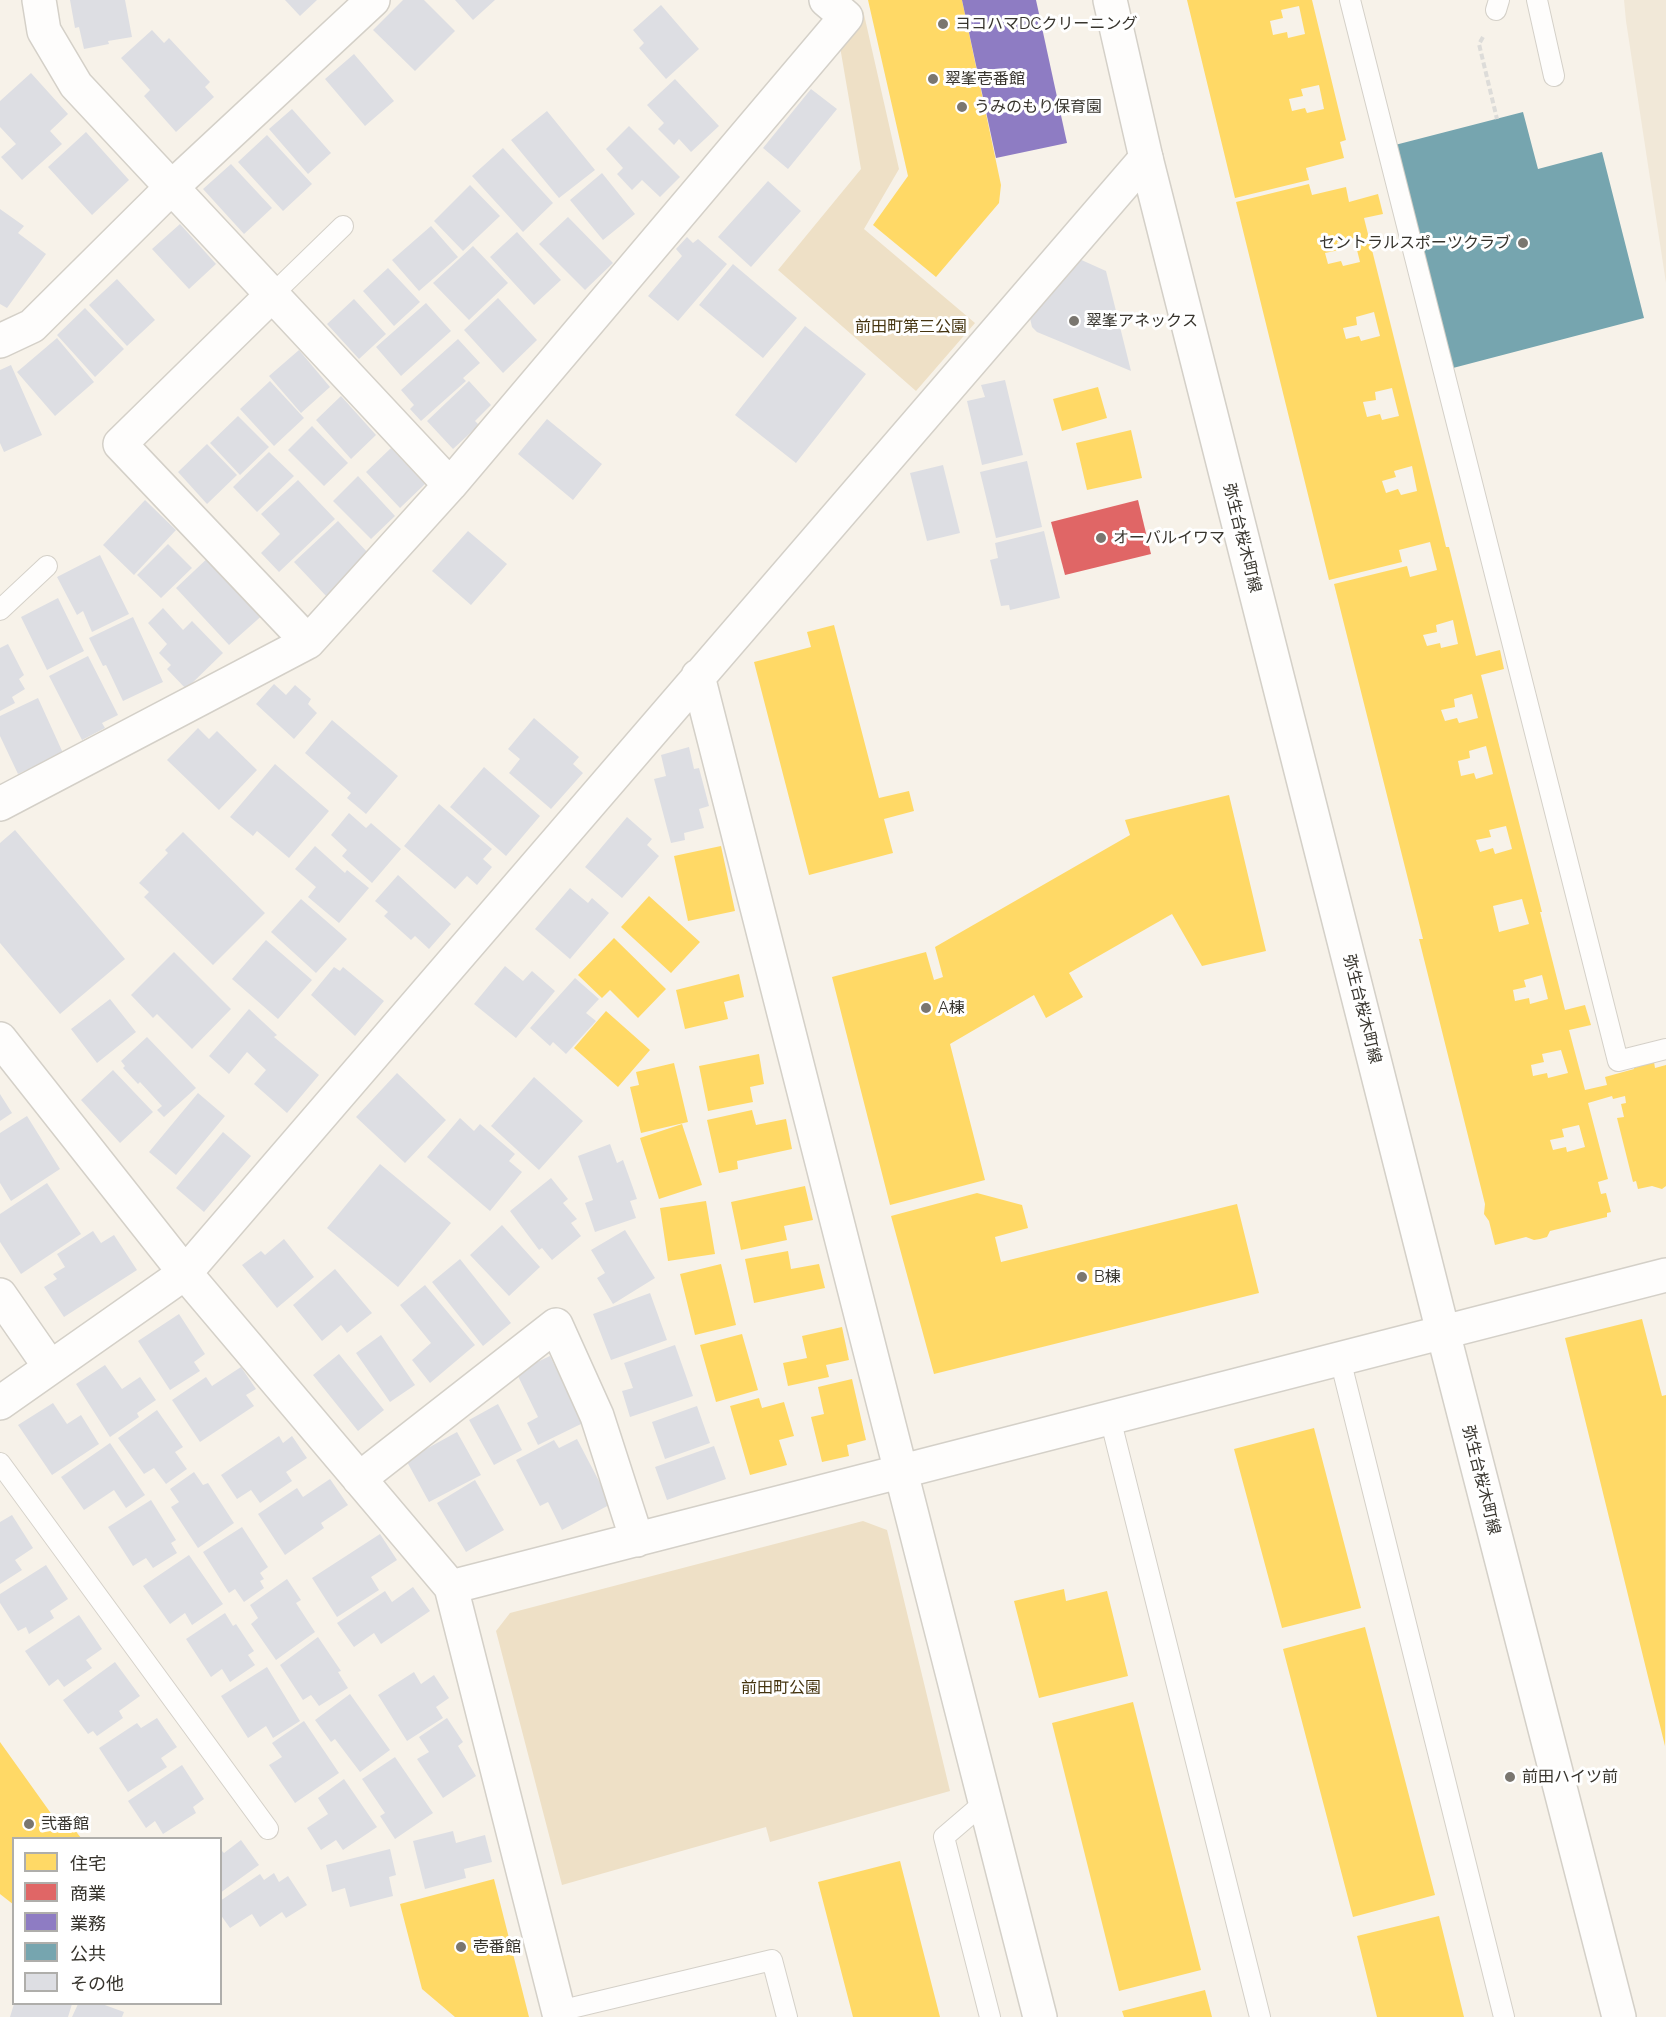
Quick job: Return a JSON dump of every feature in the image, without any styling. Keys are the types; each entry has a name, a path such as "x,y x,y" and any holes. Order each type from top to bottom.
{"street":[{"path":"39,0 44,31 76,85 450,485"},
{"path":"0,341 32,326 172,187 373,0"},
{"path":"0,804 308,642 450,485 846,17 826,0"},
{"name":"弥生台桜木町線","path":"1110,0 1146,159 1619,2017"},
{"path":"0,1403 185,1273 1146,159"},
{"path":"272,295 120,444 308,642"},
{"path":"698,676 903,1472 1040,2017"},
{"path":"0,1039 185,1273 451,1587 560,2014"},
{"path":"451,1587 1666,1275"},
{"path":"0,1295 50,1367"},
{"path":"360,1479 556,1325 597,1416 637,1540"}],"lane":[{"path":"1350,0 1618,1061 1666,1049"},
{"path":"1537,0 1554,76"},
{"path":"272,295 343,226"},
{"path":"0,609 47,566"},
{"path":"1340,1359 1504,2017"},
{"path":"1110,1418 1260,2017"},
{"path":"0,1463 268,1829"},
{"path":"986,1801 944,1837 990,2017"},
{"path":"560,2014 772,1960 787,2017"}],"path":[{"path":"1497,119 1479,44 1498,5"}],"shaded area":[{"path":"1624,0 1666,0 1666,283 1626,21"}],"green space":[{"name":"前田町第三公園","path":"863,10 899,169 864,229 975,323 916,391 778,270 861,169 839,41"},
{"name":"前田町公園","path":"863,1521 887,1530 950,1791 770,1842 766,1827 562,1885 496,1631 510,1613"}],"building: 住宅":[{"name":"翠峯壱番館","path":"868,0 962,0 1001,185 999,203 936,277 873,225 908,176"},
{"path":"1187,0 1312,0 1346,140 1340,142 1344,158 1306,168 1309,180 1235,198","holes":["1299,6 1305,34 1288,38 1287,32 1273,35 1270,21 1283,18 1281,10","1319,85 1324,109 1307,113 1305,108 1292,111 1289,99 1303,96 1301,89"]},
{"path":"1309,184 1312,195 1346,187 1349,202 1378,194 1383,214 1364,218 1446,547 1449,547 1476,656 1500,650 1504,669 1481,675 1565,1010 1585,1005 1591,1025 1569,1030 1585,1090 1607,1085 1605,1077 1634,1068 1654,1062 1655,1068 1666,1065 1666,1186 1662,1189 1652,1186 1638,1189 1636,1181 1633,1182 1617,1118 1624,1117 1621,1104 1626,1103 1625,1096 1613,1099 1612,1096 1588,1103 1608,1179 1598,1182 1601,1194 1606,1193 1611,1212 1607,1213 1607,1217 1550,1231 1547,1237 1534,1240 1526,1237 1495,1245 1489,1221 1484,1214 1485,1204 1419,939 1423,939 1334,584 1407,566 1410,577 1437,570 1430,542 1399,550 1402,562 1329,580 1236,202","holes":["1354,238 1360,262 1343,266 1341,261 1328,264 1325,253 1339,250 1337,242","1374,312 1380,336 1361,341 1359,336 1346,339 1343,328 1357,325 1356,317","1392,388 1399,416 1382,420 1380,414 1367,417 1363,402 1376,400 1375,392","1412,466 1417,491 1401,495 1398,489 1386,493 1382,481 1396,477 1394,471","1453,620 1458,644 1441,648 1440,643 1427,646 1423,635 1437,632 1436,625","1472,694 1478,718 1459,723 1457,718 1445,721 1441,710 1455,707 1454,699","1486,746 1493,774 1476,779 1474,773 1461,776 1458,761 1470,758 1469,751","1506,826 1512,849 1495,854 1493,848 1480,852 1476,840 1491,837 1489,830","1522,899 1529,924 1499,932 1493,906","1542,975 1548,999 1530,1004 1529,998 1515,1001 1513,990 1526,987 1524,980","1561,1050 1568,1073 1548,1078 1547,1073 1533,1076 1531,1065 1544,1062 1542,1054","1579,1125 1585,1147 1567,1152 1566,1147 1553,1150 1550,1140 1564,1137 1562,1129"]},
{"path":"1098,387 1107,418 1062,431 1053,399"},
{"path":"1131,430 1142,478 1087,490 1076,443"},
{"path":"834,625 879,798 909,791 914,811 884,819 893,853 809,875 754,662 811,647 807,632"},
{"name":"A棟","path":"1229,795 1266,951 1202,966 1172,914 1069,973 1083,997 1046,1018 1034,995 950,1044 985,1180 890,1205 832,977 926,952 934,980 943,977 935,947 1130,835 1125,820"},
{"path":"721,846 735,911 688,921 674,856"},
{"path":"649,896 700,942 671,973 621,927"},
{"path":"614,938 666,989 638,1018 610,990 602,998 578,975"},
{"path":"739,974 744,997 724,1002 728,1019 685,1029 676,990"},
{"path":"606,1011 650,1050 618,1087 574,1048"},
{"path":"759,1054 764,1084 750,1087 753,1102 708,1111 699,1066"},
{"path":"674,1063 688,1122 641,1133 630,1087 639,1085 636,1072"},
{"path":"752,1110 756,1125 786,1119 792,1149 737,1161 738,1169 719,1173 707,1120"},
{"path":"682,1124 702,1185 659,1199 640,1138"},
{"path":"805,1186 813,1220 784,1226 787,1240 741,1250 731,1202"},
{"name":"B棟","path":"977,1193 1022,1205 1028,1228 995,1237 1001,1262 1237,1204 1259,1293 934,1374 891,1216"},
{"path":"706,1201 715,1254 668,1261 660,1208"},
{"path":"788,1251 791,1269 819,1264 825,1288 754,1303 745,1259"},
{"path":"721,1264 736,1325 695,1335 680,1274"},
{"path":"1642,1319 1662,1396 1666,1395 1665,1746 1565,1338"},
{"path":"842,1327 849,1360 826,1365 829,1377 788,1386 783,1363 807,1358 802,1336"},
{"path":"742,1334 758,1390 716,1402 700,1345"},
{"path":"852,1379 866,1440 847,1445 849,1456 822,1462 811,1417 824,1414 818,1387"},
{"path":"759,1398 762,1408 784,1402 794,1436 779,1440 787,1465 750,1475 730,1406"},
{"path":"1314,1428 1361,1608 1282,1628 1234,1449"},
{"path":"1064,1589 1066,1601 1107,1591 1128,1676 1039,1698 1014,1601"},
{"path":"1365,1627 1435,1895 1353,1917 1283,1649"},
{"path":"1133,1702 1201,1970 1119,1991 1052,1723"},
{"name":"弐番館","path":"0,1742 60,1826 68,1821 80,1837 12,1837 12,1903 0,1894"},
{"path":"900,1861 940,2017 853,2017 818,1882"},
{"name":"壱番館","path":"494,1879 529,2017 455,2017 422,1989 400,1904"},
{"path":"1439,1916 1464,2017 1377,2017 1357,1936"},
{"path":"1205,1990 1212,2017 1124,2017 1122,2011"}],"building: 商業":[{"name":"オーバルイワマ","path":"1138,500 1151,554 1065,575 1051,522"}],"building: 業務":[{"name":"翠峯壱番館","path":"962,0 1036,0 1067,143 996,158"}],"building: 公共":[{"name":"セントラルスポーツクラブ","path":"1523,112 1538,169 1602,152 1644,318 1453,368 1395,145"}],"building: その他":[{"path":"70,0 125,0 132,37 108,41 109,44 84,49 79,27 75,28"},
{"path":"285,0 317,0 300,16"},
{"path":"403,0 424,0 455,31 415,71 373,30"},
{"path":"455,0 495,0 473,20"},
{"path":"661,5 699,49 666,79 639,48 644,43 633,30"},
{"path":"152,30 164,43 169,38 210,82 205,87 214,97 176,132 144,96 150,90 121,58"},
{"path":"354,54 394,101 365,126 325,79"},
{"path":"31,73 68,114 50,131 62,144 22,180 1,157 16,144 0,127 0,101"},
{"path":"675,79 719,126 691,152 679,139 674,145 658,129 664,123 647,105"},
{"path":"811,89 837,109 788,169 763,148"},
{"path":"292,109 331,153 308,174 269,129"},
{"path":"547,111 595,170 559,198 511,140"},
{"path":"629,126 680,177 660,197 642,180 632,190 617,174 623,168 606,149"},
{"path":"86,132 129,180 92,215 48,167"},
{"path":"267,135 312,184 283,211 238,162"},
{"path":"503,148 553,203 523,232 472,176"},
{"path":"231,164 272,208 244,234 203,189"},
{"path":"602,173 635,214 603,240 570,200"},
{"path":"768,181 801,211 751,267 718,237"},
{"path":"470,185 500,216 463,251 434,221"},
{"path":"0,209 24,226 18,233 46,254 7,308 0,304"},
{"path":"568,217 613,263 585,290 539,244"},
{"path":"180,224 216,264 189,289 152,249"},
{"path":"431,226 458,257 419,291 392,260"},
{"path":"517,232 561,280 534,305 490,257"},
{"path":"687,237 693,243 698,239 727,264 678,321 648,296 682,256 676,249"},
{"path":"473,246 508,283 469,320 433,283"},
{"name":"翠峯アネックス","path":"1077,258 1106,271 1131,371 1037,332 1032,327 1029,314"},
{"path":"733,264 797,318 763,358 699,305"},
{"path":"388,268 420,302 394,326 363,291"},
{"path":"117,279 155,320 127,346 89,305"},
{"path":"498,298 537,340 503,373 464,330"},
{"path":"354,299 386,334 359,359 327,324"},
{"path":"426,303 451,331 401,376 376,347"},
{"path":"85,308 124,349 95,377 57,335"},
{"path":"805,326 866,374 796,463 735,415"},
{"path":"57,338 94,382 55,416 17,372"},
{"path":"458,339 480,363 463,378 466,381 421,421 410,409 414,405 401,390"},
{"path":"299,350 330,387 301,413 269,376"},
{"path":"11,365 42,435 4,452 0,443 0,370"},
{"path":"1005,380 1023,455 982,465 967,401 985,397 981,385"},
{"path":"270,381 304,418 274,446 240,409"},
{"path":"469,381 491,405 475,421 479,425 453,449 427,421"},
{"path":"341,396 376,435 351,459 316,420"},
{"path":"238,416 269,447 240,475 210,443"},
{"path":"547,419 602,464 573,500 518,454"},
{"path":"312,426 348,463 324,486 288,450"},
{"path":"207,444 237,475 207,504 178,472"},
{"path":"391,448 425,484 400,508 366,472"},
{"path":"269,452 294,476 257,512 233,487"},
{"path":"1027,461 1042,527 996,538 980,472"},
{"path":"943,465 960,533 927,541 910,473"},
{"path":"358,476 395,516 371,539 333,501"},
{"path":"298,480 335,519 279,572 261,553 280,534 261,514"},
{"path":"145,500 176,530 134,575 103,545"},
{"path":"338,521 370,555 327,597 294,562"},
{"path":"468,531 507,564 471,605 432,571"},
{"path":"1044,531 1060,598 1010,610 1009,605 1001,606 990,560 998,558 995,543"},
{"path":"168,544 192,568 161,598 137,575"},
{"path":"212,554 266,612 229,645 176,588"},
{"path":"100,555 129,614 92,632 83,611 77,615 57,577"},
{"path":"58,598 84,651 47,670 21,617"},
{"path":"163,608 183,630 192,621 223,653 186,689 167,669 171,665 159,653 167,644 148,623"},
{"path":"133,617 163,682 123,701 106,665 103,666 89,638"},
{"path":"8,644 24,675 19,679 25,689 12,697 15,703 0,711 0,648"},
{"path":"88,656 118,715 102,723 105,728 82,740 49,676"},
{"path":"274,684 286,695 295,685 311,699 308,704 317,713 294,739 256,704"},
{"path":"38,698 63,753 18,774 0,736 0,716"},
{"path":"534,718 579,757 573,764 583,773 551,809 509,773 520,759 508,749"},
{"path":"332,720 398,776 366,814 347,798 351,793 305,753"},
{"path":"198,728 209,739 217,731 257,770 219,810 167,760"},
{"path":"689,747 694,769 699,768 709,806 699,809 704,828 684,833 685,840 671,843 654,779 666,776 661,755"},
{"path":"275,764 329,811 289,858 257,831 253,836 230,817"},
{"path":"484,767 540,816 506,856 450,807"},
{"path":"439,804 492,849 483,859 492,867 477,885 467,876 455,889 404,846"},
{"path":"349,813 366,828 371,823 401,849 372,883 342,856 347,850 331,835"},
{"path":"627,817 652,839 647,845 659,856 622,898 585,867"},
{"path":"15,830 125,959 60,1014 0,943 0,843"},
{"path":"183,832 265,913 213,965 144,897 149,892 139,883 168,853 165,850"},
{"path":"315,846 345,873 347,870 369,888 339,923 308,897 316,887 295,869"},
{"path":"398,875 451,924 429,949 415,936 411,940 384,916 388,912 375,901"},
{"path":"570,888 588,903 592,898 609,913 570,959 535,929"},
{"path":"301,899 347,939 316,973 271,932"},
{"path":"266,940 312,980 278,1019 232,979"},
{"path":"174,952 231,1009 192,1049 157,1014 153,1018 131,995"},
{"path":"505,966 523,981 532,971 555,991 516,1038 474,1004"},
{"path":"334,967 340,971 343,967 384,1001 355,1036 311,995"},
{"path":"575,978 599,999 586,1013 596,1021 566,1054 553,1042 550,1046 530,1028"},
{"path":"110,999 136,1032 97,1063 71,1029"},
{"path":"249,1009 277,1035 274,1037 319,1075 287,1113 254,1084 266,1070 247,1052 229,1074 209,1056"},
{"path":"147,1037 196,1088 164,1117 157,1110 162,1106 140,1082 138,1084 123,1068 125,1066 121,1061"},
{"path":"113,1070 153,1112 120,1143 81,1100"},
{"path":"397,1073 446,1120 405,1163 356,1117"},
{"path":"534,1077 583,1121 539,1170 491,1126"},
{"path":"198,1093 225,1116 176,1175 149,1152"},
{"path":"0,1094 12,1113 0,1121"},
{"path":"27,1116 60,1169 11,1201 0,1183 0,1133"},
{"path":"460,1118 474,1131 480,1124 515,1154 509,1161 522,1172 490,1211 427,1157"},
{"path":"223,1132 251,1156 204,1212 176,1188"},
{"path":"610,1144 617,1163 623,1160 637,1199 630,1201 636,1218 595,1232 585,1203 593,1200 578,1156"},
{"path":"380,1164 451,1223 398,1287 327,1228"},
{"path":"551,1178 568,1199 563,1203 577,1219 571,1223 581,1236 552,1260 542,1248 539,1250 510,1211"},
{"path":"47,1183 81,1234 21,1274 0,1242 0,1214"},
{"path":"502,1225 540,1267 509,1296 470,1255"},
{"path":"625,1230 655,1278 613,1304 597,1278 605,1273 591,1250"},
{"path":"93,1231 101,1243 114,1235 137,1270 64,1317 44,1287 57,1279 53,1274 65,1267 57,1254"},
{"path":"284,1239 314,1277 277,1308 242,1265 261,1251 265,1255"},
{"path":"460,1259 511,1323 483,1346 432,1282"},
{"path":"335,1269 372,1313 347,1333 341,1325 322,1341 293,1305"},
{"path":"425,1285 475,1345 430,1383 412,1360 431,1343 400,1305"},
{"path":"650,1293 667,1340 611,1360 593,1314"},
{"path":"179,1314 205,1354 194,1362 200,1371 170,1390 138,1341"},
{"path":"381,1335 415,1385 390,1402 356,1353"},
{"path":"675,1345 693,1396 630,1417 622,1391 633,1388 624,1363"},
{"path":"339,1354 384,1410 358,1431 313,1375"},
{"path":"550,1356 583,1423 538,1445 527,1423 538,1417 516,1372"},
{"path":"105,1365 122,1389 140,1377 156,1400 137,1413 139,1417 110,1437 76,1384"},
{"path":"241,1367 256,1389 246,1395 254,1406 200,1442 172,1400 206,1377 212,1386"},
{"path":"53,1403 67,1424 81,1415 99,1444 52,1475 18,1425"},
{"path":"498,1404 522,1450 494,1465 469,1420"},
{"path":"697,1406 710,1443 665,1459 652,1422"},
{"path":"157,1410 183,1447 175,1452 187,1469 166,1484 154,1468 144,1474 118,1438"},
{"path":"457,1432 481,1475 429,1502 406,1460"},
{"path":"279,1436 283,1443 292,1436 307,1458 286,1472 292,1481 260,1503 251,1490 237,1499 221,1475"},
{"path":"577,1439 611,1504 562,1530 548,1502 540,1506 516,1460 554,1440 559,1448"},
{"path":"110,1443 145,1495 126,1508 114,1490 84,1510 61,1477"},
{"path":"714,1446 726,1479 667,1500 655,1467"},
{"path":"194,1472 203,1485 208,1483 234,1523 198,1548 171,1507 179,1502 170,1489"},
{"path":"330,1479 348,1505 321,1523 324,1528 285,1555 258,1514 297,1488 303,1497"},
{"path":"475,1480 504,1530 466,1552 437,1503"},
{"path":"151,1500 176,1540 171,1543 177,1553 153,1568 146,1558 133,1566 108,1527"},
{"path":"12,1515 33,1548 15,1560 22,1570 0,1584 0,1522"},
{"path":"242,1527 268,1567 260,1573 264,1579 260,1581 264,1588 244,1602 235,1589 229,1593 203,1552"},
{"path":"380,1534 397,1560 371,1577 379,1590 337,1617 312,1578"},
{"path":"189,1555 223,1604 192,1625 185,1613 170,1624 143,1586"},
{"path":"46,1565 68,1599 50,1611 54,1618 29,1634 26,1627 18,1631 0,1603 0,1594"},
{"path":"287,1579 301,1600 296,1603 315,1632 276,1660 251,1624 258,1618 250,1605"},
{"path":"413,1587 430,1611 381,1644 374,1633 354,1647 337,1623 385,1591 392,1602"},
{"path":"225,1613 233,1626 236,1624 254,1651 248,1655 255,1665 230,1682 222,1669 211,1677 186,1639"},
{"path":"79,1615 102,1649 86,1660 92,1668 64,1687 58,1679 49,1686 25,1651"},
{"path":"318,1637 341,1671 338,1672 348,1688 319,1706 311,1695 303,1700 280,1665"},
{"path":"115,1662 140,1696 119,1711 123,1718 97,1736 93,1731 88,1734 63,1700"},
{"path":"267,1667 300,1721 273,1738 266,1726 248,1738 221,1696"},
{"path":"414,1672 421,1684 434,1675 449,1698 436,1707 443,1718 407,1741 378,1695"},
{"path":"350,1694 390,1750 360,1772 335,1739 331,1742 315,1720"},
{"path":"157,1718 177,1747 161,1758 167,1767 128,1792 99,1748 137,1723 141,1728"},
{"path":"447,1718 463,1742 458,1746 476,1776 443,1798 417,1759 429,1752 419,1737"},
{"path":"304,1721 339,1773 295,1803 269,1765 282,1757 272,1743"},
{"path":"395,1757 433,1813 395,1839 380,1816 385,1813 362,1779"},
{"path":"182,1765 204,1799 193,1807 196,1813 163,1834 155,1821 146,1828 128,1801"},
{"path":"344,1779 377,1827 343,1850 336,1840 321,1850 307,1828 328,1814 318,1798"},
{"path":"453,1831 456,1843 485,1835 492,1862 464,1869 466,1878 425,1889 413,1841"},
{"path":"241,1840 259,1865 222,1892 222,1851 224,1853"},
{"path":"390,1849 396,1875 389,1877 393,1896 350,1907 345,1888 332,1892 326,1865"},
{"path":"274,1873 279,1882 288,1876 307,1905 286,1918 282,1912 260,1927 252,1914 230,1928 222,1917 222,1900 260,1874 264,1880"},
{"path":"14,2005 72,2005 68,2017 10,2017"},
{"path":"78,2005 105,2005 124,2012 122,2017 72,2017"}],"place":[{"name":"ヨコハマDCクリーニング","path":"943,24"},
{"name":"翠峯壱番館","path":"933,79"},
{"name":"うみのもり保育園","path":"962,107"},
{"name":"セントラルスポーツクラブ","path":"1523,243"},
{"name":"翠峯アネックス","path":"1074,321"},
{"name":"オーバルイワマ","path":"1101,538"},
{"name":"A棟","path":"926,1008"},
{"name":"B棟","path":"1082,1277"},
{"name":"前田ハイツ前","path":"1510,1777"},
{"name":"弐番館","path":"29,1824"},
{"name":"壱番館","path":"461,1947"}]}
